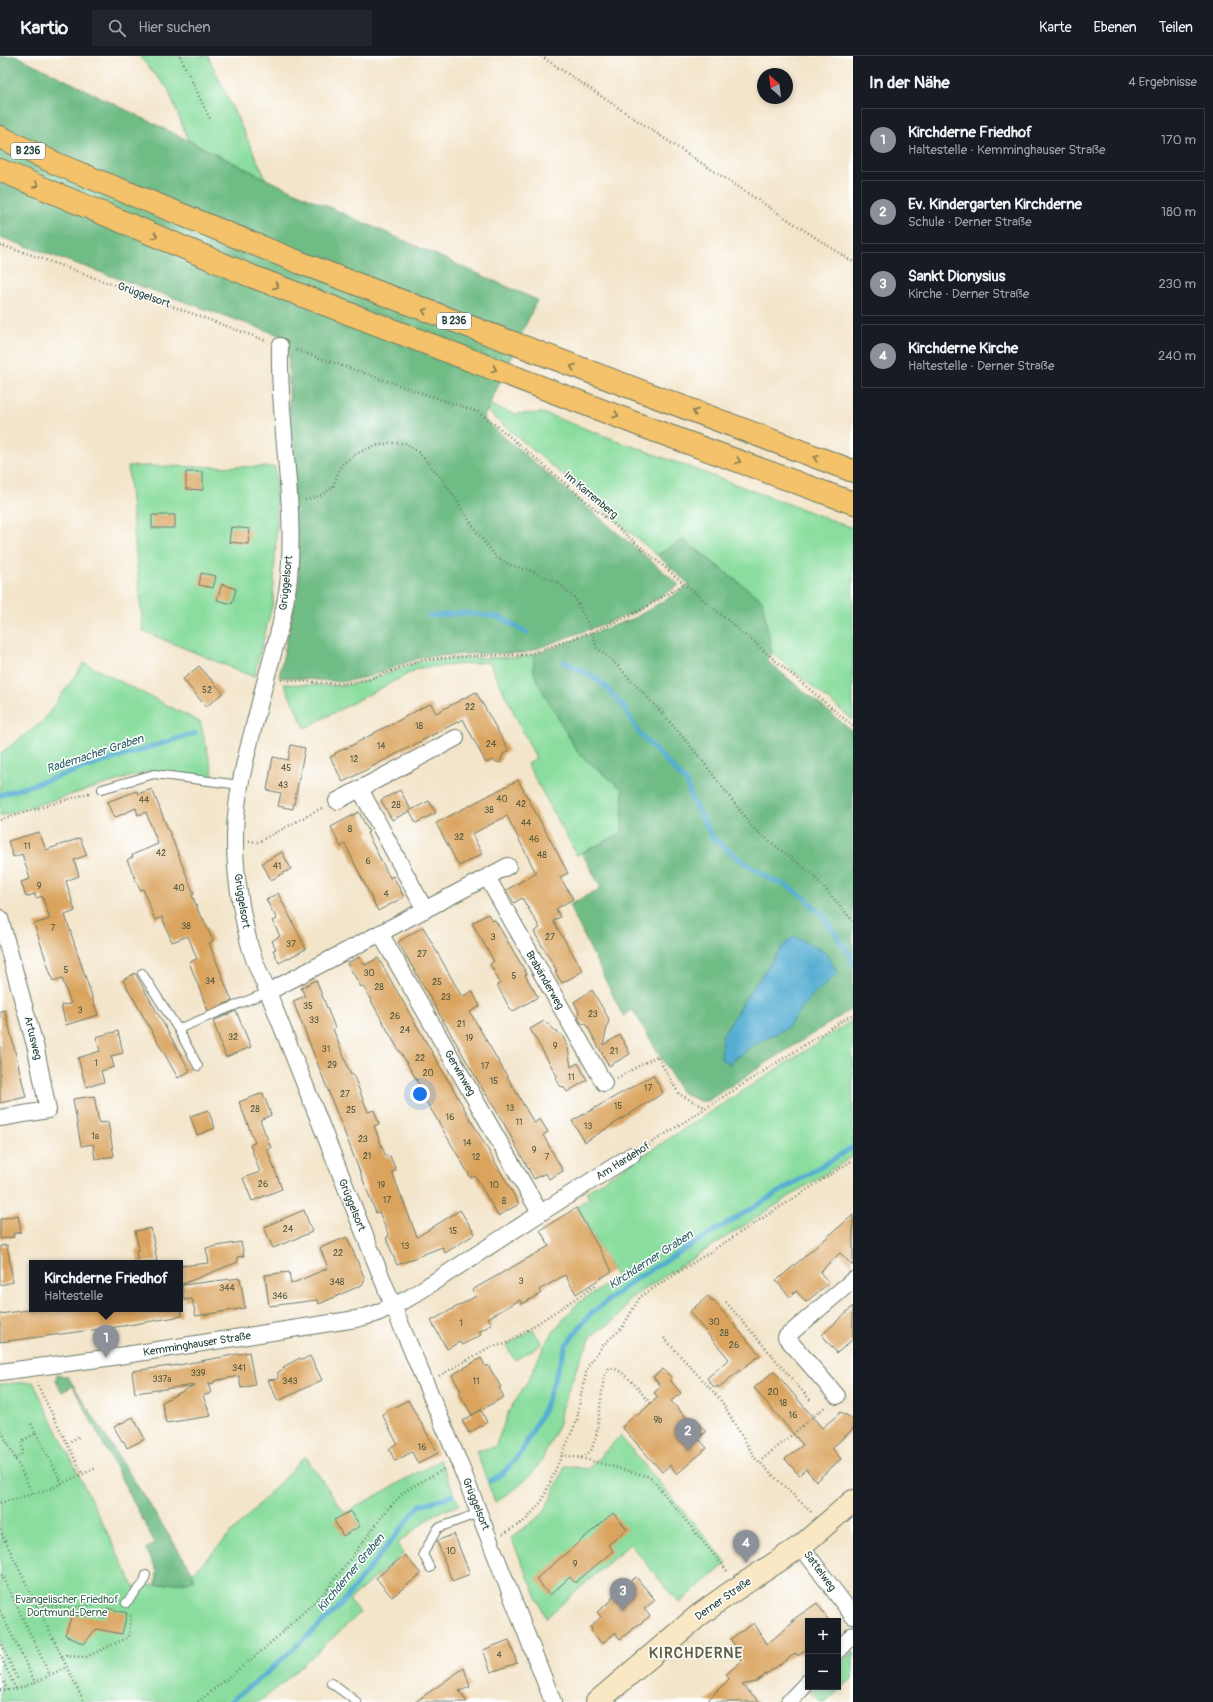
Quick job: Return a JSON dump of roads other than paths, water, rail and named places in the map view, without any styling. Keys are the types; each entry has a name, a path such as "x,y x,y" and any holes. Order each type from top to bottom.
{"highway":[{"name":"B 236","path":"0,137 57,164 301,263 853,471"},
{"name":"B 236","path":"0,170 258,279 646,427 853,503"}],"main road":[{"name":"Derner Straße","path":"597,1702 698,1616 727,1595 802,1546 853,1501"}],"street":[{"name":"Grüggelsort","path":"280,346 280,367 289,503 289,575 286,602 240,785 235,840 241,907 250,945 268,992 393,1306 491,1541 553,1702"},
{"path":"337,800 456,738"},
{"path":"360,789 425,910"},
{"path":"268,992 508,866"},
{"name":"Brabänderweg","path":"487,877 604,1083"},
{"name":"Artusweg","path":"0,918 36,1049 48,1110 0,1118"},
{"name":"Gerwinweg","path":"380,934 540,1213"},
{"name":"Am Hardehof","path":"393,1306 409,1298 632,1155"},
{"path":"837,1396 786,1337 853,1280"},
{"name":"Kemminghauser Straße","path":"0,1372 356,1319 393,1306"},
{"name":"Sattelweg","path":"802,1546 853,1616"},
{"path":"841,1648 853,1635"},
{"path":"789,1702 805,1685"}],"lane":[{"path":"102,789 154,774 240,785"},
{"path":"142,973 178,1029 198,1066"},
{"path":"178,1029 268,992"},
{"path":"430,1568 423,1554 438,1528 479,1512"},
{"path":"126,1603 143,1584 146,1575"},
{"path":"331,1683 357,1702"}],"water":[{"path":"794,936 825,952 838,973 810,998 787,1028 752,1046 729,1064 721,1059 722,1036 747,996 782,947"}],"waterway":[{"path":"429,616 463,613 499,617 527,633"},
{"path":"564,662 594,677 606,687 624,707 639,733 687,783 691,797 713,838 738,858 770,879 786,885 805,898 825,918 851,956 853,964"},
{"name":"Rademacher Graben","path":"0,795 195,733"},
{"name":"Kirchderner Graben","path":"490,1481 503,1473 521,1453 545,1407 566,1345 589,1315 637,1278 853,1147"},
{"name":"Kirchderner Graben","path":"230,1702 268,1672 337,1609 419,1506 453,1495"}],"place":[{"name":"Kirchderne Friedhof","path":"106,1358"},
{"name":"Ev. Kindergarten Kirchderne","path":"688,1451"},
{"name":"Kirchderne Kirche","path":"746,1563"},
{"name":"Sankt Dionysius","path":"623,1611"}],"district":[{"name":"KIRCHDERNE","path":"696,1653"}],"park label":[{"name":"Evangelischer Friedhof Dortmund-Derne","path":"67,1605"}]}
